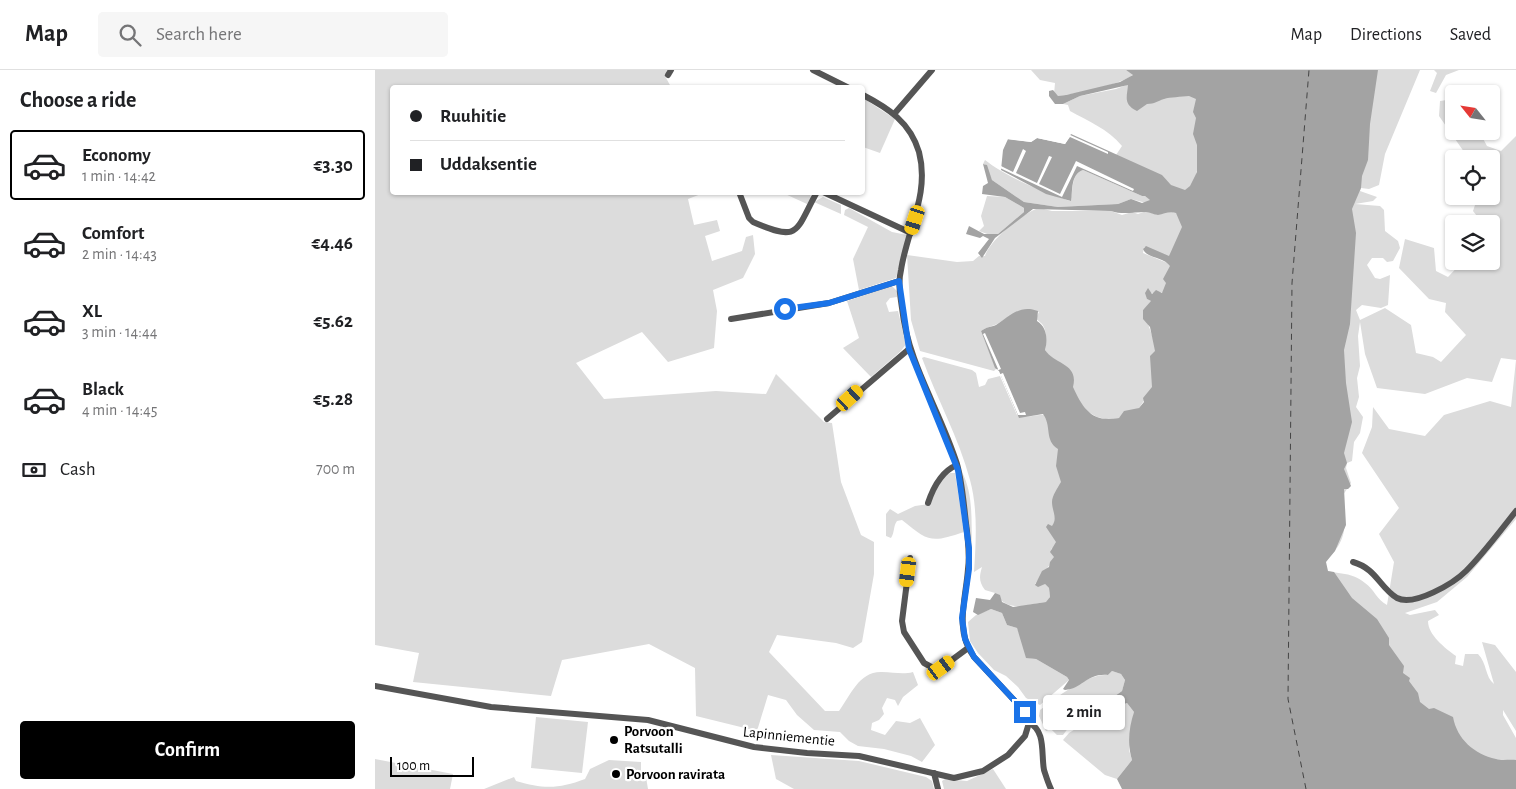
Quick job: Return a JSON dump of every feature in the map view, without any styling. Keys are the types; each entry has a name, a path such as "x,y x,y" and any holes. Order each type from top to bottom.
{"street":[{"path":"813,70 843,85"},
{"path":"895,114 933,70"},
{"path":"865,96 895,114 916,143 921,161 922,191 899,281 902,314 909,349 957,464 969,548 962,624 969,648 1018,703 1025,712 1029,723 1039,733 1044,771 1051,789"},
{"path":"740,195 749,218 753,222 785,234 795,231 800,226 816,195"},
{"path":"829,195 911,233"},
{"path":"731,319 829,303 899,281"},
{"path":"827,419 909,349"},
{"path":"928,502 939,480 949,469 957,464"},
{"path":"1353,562 1370,569 1397,598 1404,601 1415,600 1432,593 1466,571 1516,511"},
{"path":"910,558 902,621 905,634 924,664 935,669 941,668 969,648"},
{"name":"Lapinniementie","path":"375,686 491,707 648,720 767,750 859,756 954,778 983,771 1017,747 1025,736 1029,723"},
{"path":"934,773 938,789"}],"shaded area":[{"path":"375,70 667,70 665,76 670,85 390,85 390,195 698,195 688,199 694,225 717,220 720,231 705,236 712,261 742,251 746,237 753,235 755,254 743,278 713,290 717,311 714,348 668,362 642,332 576,363 604,399 716,391 766,394 776,374 824,422 832,423 841,482 861,535 874,542 874,574 862,642 853,648 836,643 777,635 769,652 825,711 839,711 856,685 867,675 882,672 913,672 918,685 903,697 898,706 895,700 887,698 882,708 884,714 879,720 872,723 871,730 885,735 896,721 910,723 920,718 935,745 922,762 911,756 884,749 858,746 849,741 840,732 814,730 797,715 786,700 768,695 757,731 696,716 695,668 649,644 562,660 551,696 413,682 419,653 375,645"},
{"path":"1031,70 1126,70 1133,74 1111,85 1058,96 1054,94 1055,83 1040,80"},
{"path":"1126,70 1378,70 1370,124 1368,160 1362,176 1361,188 1352,209 1356,233 1350,324 1344,350 1346,383 1352,422 1344,453 1347,463 1344,469 1351,486 1348,489 1344,489 1346,525 1335,551 1326,562 1328,571 1334,572 1352,598 1377,619 1389,638 1389,645 1404,666 1403,673 1410,678 1409,681 1418,693 1420,702 1429,709 1434,708 1453,717 1458,732 1474,749 1498,760 1516,760 1516,789 1122,789 1117,779 1132,760 1129,736 1134,712 1127,703 1122,705 1118,715 1112,711 1082,723 1079,718 1089,707 1101,706 1122,691 1125,680 1121,674 1112,671 1108,675 1095,676 1076,687 1065,690 1063,689 1069,680 1067,677 1036,659 1026,658 1017,628 1007,625 1002,613 991,609 978,615 973,612 976,598 990,600 995,593 1000,595 1002,602 1013,607 1046,602 1050,597 1049,588 1045,584 1038,587 1035,585 1042,571 1049,567 1054,557 1050,552 1056,542 1046,527 1048,524 1052,526 1054,523 1055,517 1052,500 1061,482 1056,466 1058,449 1049,437 1046,419 1043,414 1019,418 999,371 995,368 981,331 996,325 1020,310 1032,309 1038,311 1037,321 1043,327 1046,334 1045,350 1073,373 1073,387 1081,402 1090,413 1110,419 1119,418 1124,411 1139,408 1144,402 1143,398 1152,387 1150,356 1155,351 1150,327 1143,319 1143,310 1151,301 1147,299 1145,293 1148,288 1152,294 1156,290 1162,293 1166,283 1163,279 1170,266 1164,261 1148,254 1143,249 1146,246 1169,256 1182,227 1176,213 1173,212 1158,215 1146,212 1124,213 1033,209 995,238 982,258 978,253 989,239 983,236 980,238 966,234 969,226 984,234 998,234 1024,212 1024,208 1005,197 982,194 983,186 988,183 983,164 987,165 992,180 1024,202 1058,207 1118,204 1131,199 1142,203 1150,200 1145,196 1083,170 1074,179 1071,201 1046,194 1001,170 1003,150 1008,139 1031,142 1037,138 1065,144 1071,134 1162,175 1171,185 1185,190 1190,186 1197,172 1197,145 1193,134 1196,118 1193,112 1196,99 1189,96 1166,98 1147,104 1137,111 1128,103 1128,85 1080,96 1063,104 1055,104 1049,96 1049,91 1053,90 1058,96 1120,82 1133,75"},
{"path":"1229,70 1420,70 1385,154 1379,185 1369,189 1361,188 1360,191 1377,197 1373,201 1355,204 1380,206 1384,210 1385,231 1398,241 1400,248 1393,261 1387,262 1383,258 1372,258 1367,265 1375,278 1380,279 1390,275 1388,305 1381,308 1362,305 1356,310 1360,320 1385,308 1411,325 1416,353 1433,357 1441,362 1466,335 1445,312 1446,303 1429,299 1399,268 1405,239 1434,248 1436,271 1448,277 1455,270 1500,270 1500,215 1476,215 1473,211 1475,205 1500,205 1500,151 1516,136 1516,360 1516,519 1467,577 1437,602 1405,613 1410,615 1435,610 1439,615 1428,621 1429,626 1438,641 1456,656 1455,664 1463,666 1465,654 1478,654 1489,678 1494,684 1482,642 1495,645 1516,672 1516,731 1503,710 1503,715 1516,738 1516,789 1210,616","holes":["1360,322 1365,354 1377,388 1425,394 1467,378 1492,382 1501,358 1516,360 1511,407 1490,401 1444,415 1425,436 1389,429 1373,407 1372,427 1362,453 1399,508 1379,534 1394,562 1387,605 1360,579 1354,576 1317,569 1339,545 1344,530 1341,498 1351,483 1346,468 1347,463 1352,461 1354,442 1360,433 1363,417 1356,407 1359,397 1357,378 1360,366 1358,336"]},
{"path":"1434,70 1459,70 1446,75 1436,93 1430,91 1437,73"},
{"path":"1139,80 1170,92 1196,96 1201,141 1195,185 1180,193 1116,155 1122,146 1111,135 1070,111 1068,105 1063,104 1080,96 1116,89"},
{"path":"865,99 895,119 880,153 865,148"},
{"path":"1445,100 1445,125 1439,116 1440,101"},
{"path":"1456,140 1484,140 1487,146 1498,150 1463,150"},
{"path":"985,160 1026,184 1070,201 1074,179 1083,170 1151,200 1146,203 1131,199 1118,204 1058,207 1024,202 992,180 985,164 983,164"},
{"path":"787,195 810,195 811,198 807,204"},
{"path":"987,196 1005,197 1024,208 1024,212 998,234 990,235 979,231 984,226 981,216"},
{"path":"823,197 841,205 841,214 814,202"},
{"path":"849,208 892,232 907,235 896,278 859,290 853,259 868,227 844,215 845,210"},
{"path":"1040,208 1052,211 1111,211 1122,215 1132,212 1138,214 1147,211 1157,215 1169,211 1176,213 1188,223 1179,262 1144,247 1143,253 1170,264 1173,292 1150,293 1147,299 1151,301 1151,304 1143,310 1153,338 1194,327 1139,408 1119,418 1110,420 1097,417 1078,406 1045,350 1045,330 1036,318 1039,312 1026,310 1016,312 981,331 996,369 994,371 920,351 911,320 907,255 957,262 973,261 979,256 985,256 993,242 1008,227 1033,210"},
{"path":"892,286 898,292 897,297 890,298 886,303 889,312 898,311 906,344 901,351 871,377 843,348 859,338 847,301"},
{"path":"922,358 972,370 976,373 979,387 985,385 988,379 1000,376 1017,415 1025,417 1048,415 1071,474 1056,546 1051,549 1055,556 1035,584 1045,584 1049,588 1050,597 1047,602 1025,606 1006,604 995,593 985,590 983,587 980,579 982,567 974,572 976,537 973,491 960,449"},
{"path":"962,472 970,500 972,549"},
{"path":"950,473 955,473 964,532 944,538 931,538 918,533 902,520 897,521 891,538 886,536 886,514 890,509 898,514 915,506 929,504 942,479"},
{"path":"991,609 1002,613 1007,625 1017,628 1029,658 1036,659 1069,680 1040,705 1026,698 1006,676 994,670 970,641 968,622 976,615"},
{"path":"1112,671 1121,674 1125,680 1122,691 1101,706 1083,709 1068,720 1069,727 1063,735 1057,735 1051,729 1046,731 1039,716 1040,710 1082,682 1100,675 1108,675"},
{"path":"1127,703 1134,712 1129,750 1132,760 1117,779 1105,775 1063,740 1069,733 1091,719 1094,720 1112,711 1118,715 1122,705"},
{"path":"536,717 588,722 582,773 531,768"},
{"path":"771,755 859,761 926,777 932,781 934,789 794,789 776,779"},
{"path":"375,759 453,774 450,789 375,789"},
{"name":"Porvoon ravirata","path":"609,760 641,762 641,772 646,777 648,789 484,789 514,777 516,781 543,787 567,785 585,779 590,769"},
{"path":"993,769 1006,789 944,789 942,781 945,779 967,781"}],"pier":[{"path":"1068,134 1108,152 1108,154 1070,137 1065,144 1037,138 1031,142 1006,139 1007,137 1031,140 1037,136 1065,142"},
{"path":"1023,149 1026,151 1016,173 1037,183 1049,156 1052,157 1039,184 1060,194 1076,161 1134,189 1133,191 1077,166 1062,197 1000,168 1001,166 1013,172"},
{"path":"985,333 1001,369 996,371 998,369 983,334"},
{"path":"1003,373 1020,413 1025,412 1026,415 1018,415 1001,376 998,375"}],"ferry route":[{"path":"1306,789 1288,699 1292,283 1309,70"}],"place":[{"name":"Porvoon Ratsutalli","path":"614,740"},
{"name":"Porvoon ravirata","path":"616,774"}],"route":[{"path":"785,309 829,303 899,281 903,321 909,349 957,464 969,548 969,569 962,618 965,639 974,657 1025,712"}]}
